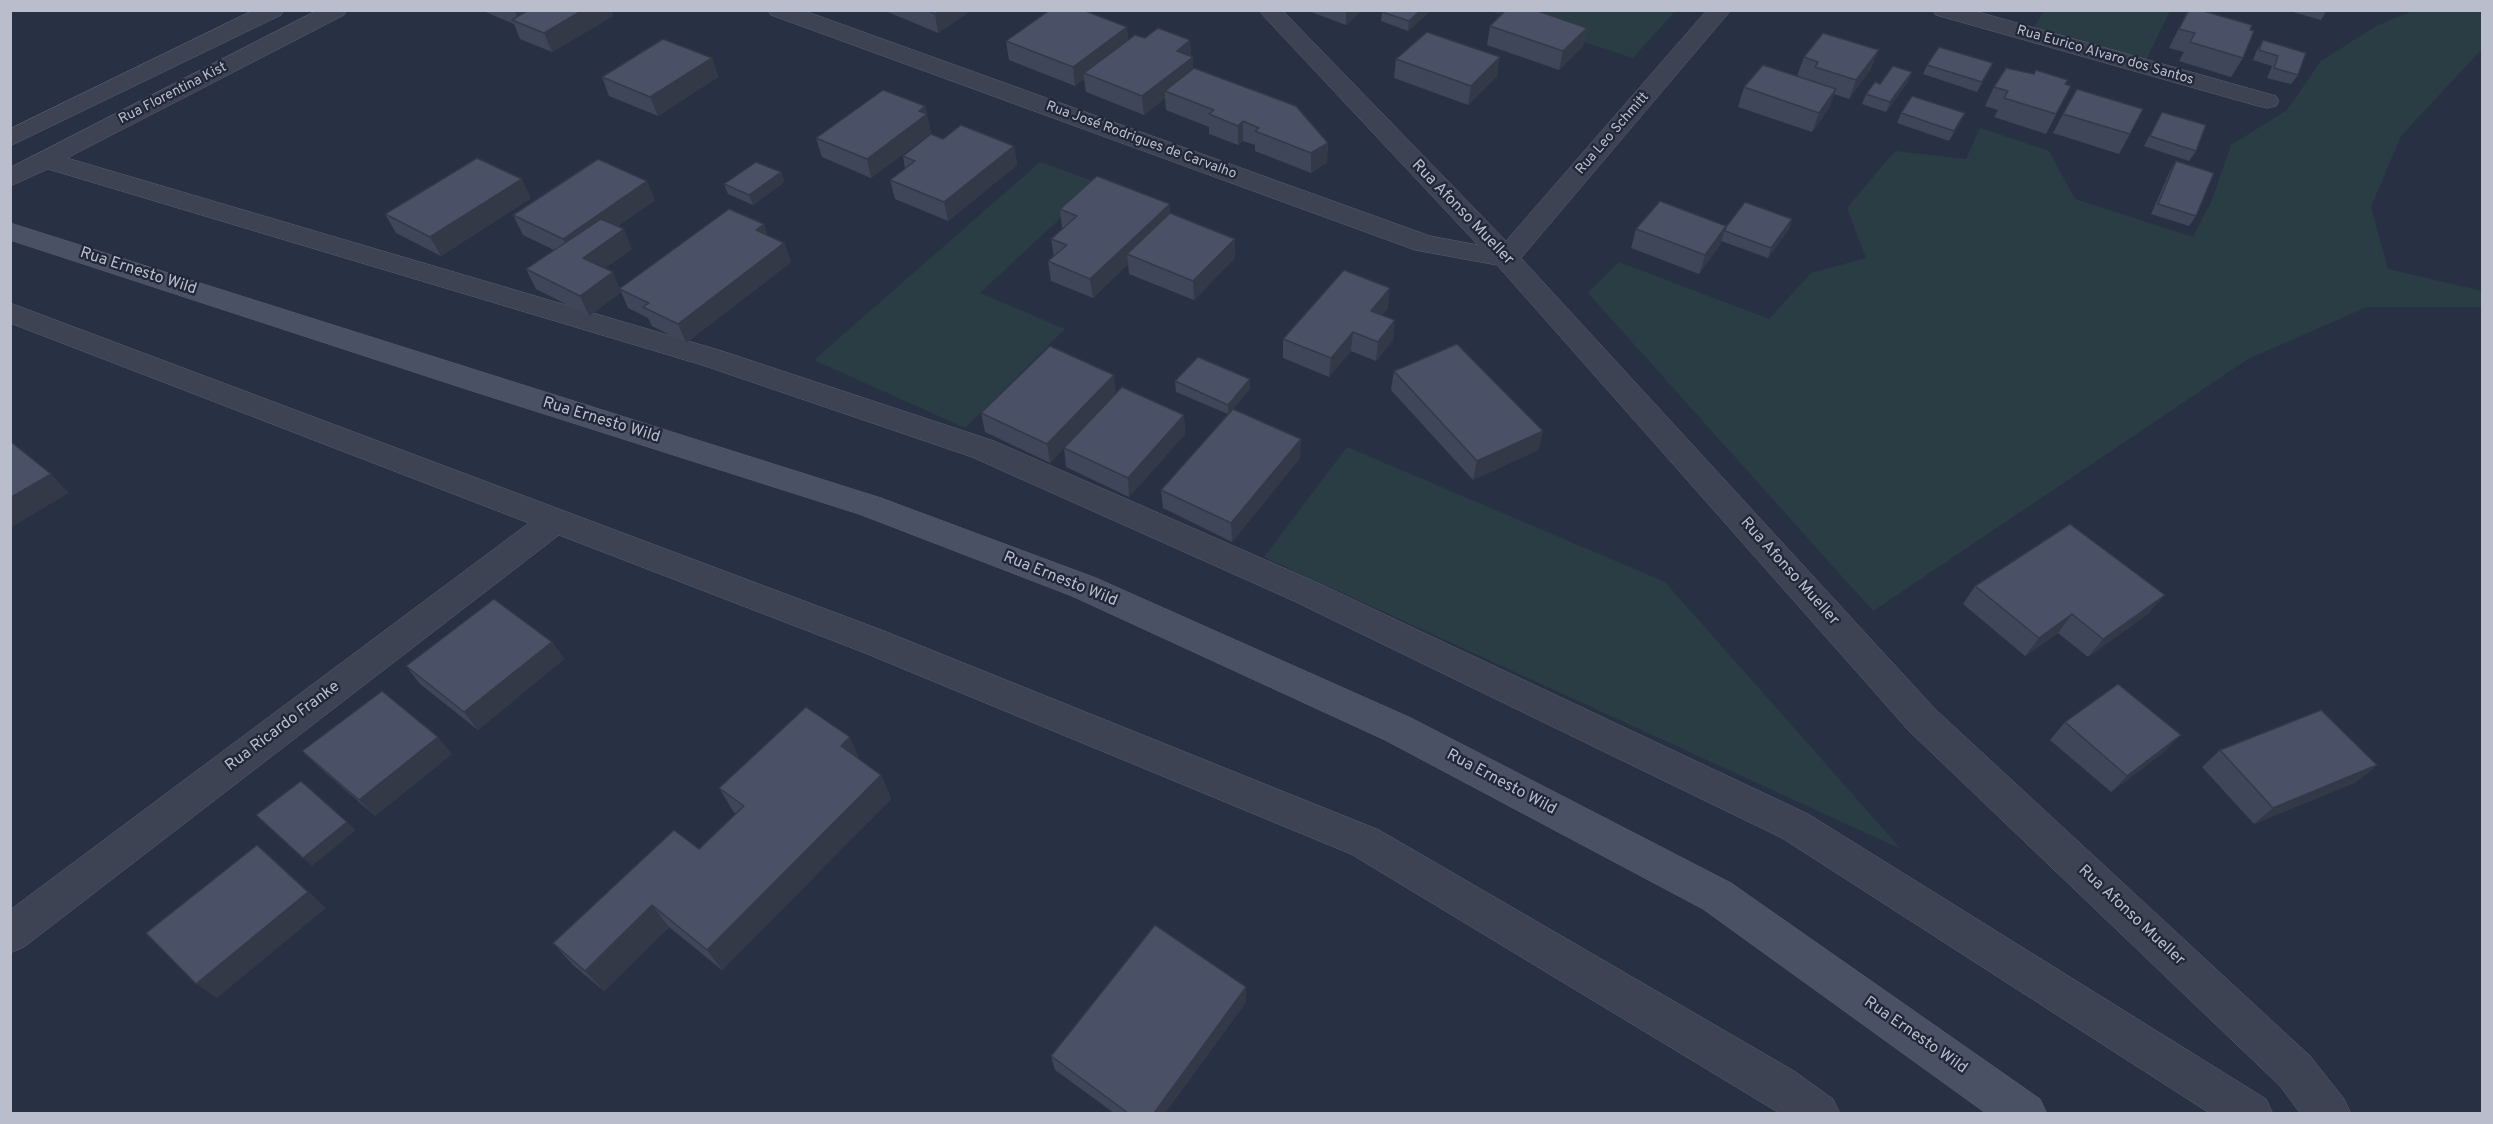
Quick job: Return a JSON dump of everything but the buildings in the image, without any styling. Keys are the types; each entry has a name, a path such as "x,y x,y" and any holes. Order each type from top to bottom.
{"main road":[{"name":"Rua Ernesto Wild","path":"10,231 476,382 870,506 1084,587 1398,729 1717,896 2025,1113"}],"street":[{"name":"Rua Florentina Kist","path":"10,139 273,10"},
{"name":"Rua Florentina Kist","path":"10,178 336,10"},
{"name":"Rua José Rodrigues de Carvalho","path":"779,10 1425,244 1506,258"},
{"name":"Rua Afonso Mueller","path":"1269,10 1506,258 1922,720 2295,1071 2329,1113"},
{"name":"Rua Leo Schmitt","path":"1506,258 1720,10"},
{"name":"Rua Eurico Alvaro dos Santos","path":"1944,10 2267,101"},
{"path":"46,160 712,358 983,449 1306,592 1795,826 2251,1113"},
{"path":"10,312 872,640 1365,842 1779,1086 1818,1113"},
{"name":"Rua Ricardo Franke","path":"10,934 556,520"}],"shaded area":[{"path":"1489,11 1675,11 1633,58"},
{"path":"2044,11 2170,11 2146,60 2034,27"},
{"path":"2412,11 2482,11 2482,49 2401,136 2371,207 2388,269 2482,291 2482,307 2367,307 2248,359 1873,611 1588,293 1619,262 1769,319 1811,273 1866,258 1847,208 1895,151 1966,159 1980,128 2049,151 2075,199 2193,237 2212,200 2231,145 2287,110 2321,61 2376,26"},
{"path":"1040,162 1098,183 980,293 1065,329 965,428 814,360"},
{"path":"1347,447 1665,582 1901,849 1264,557"}]}
